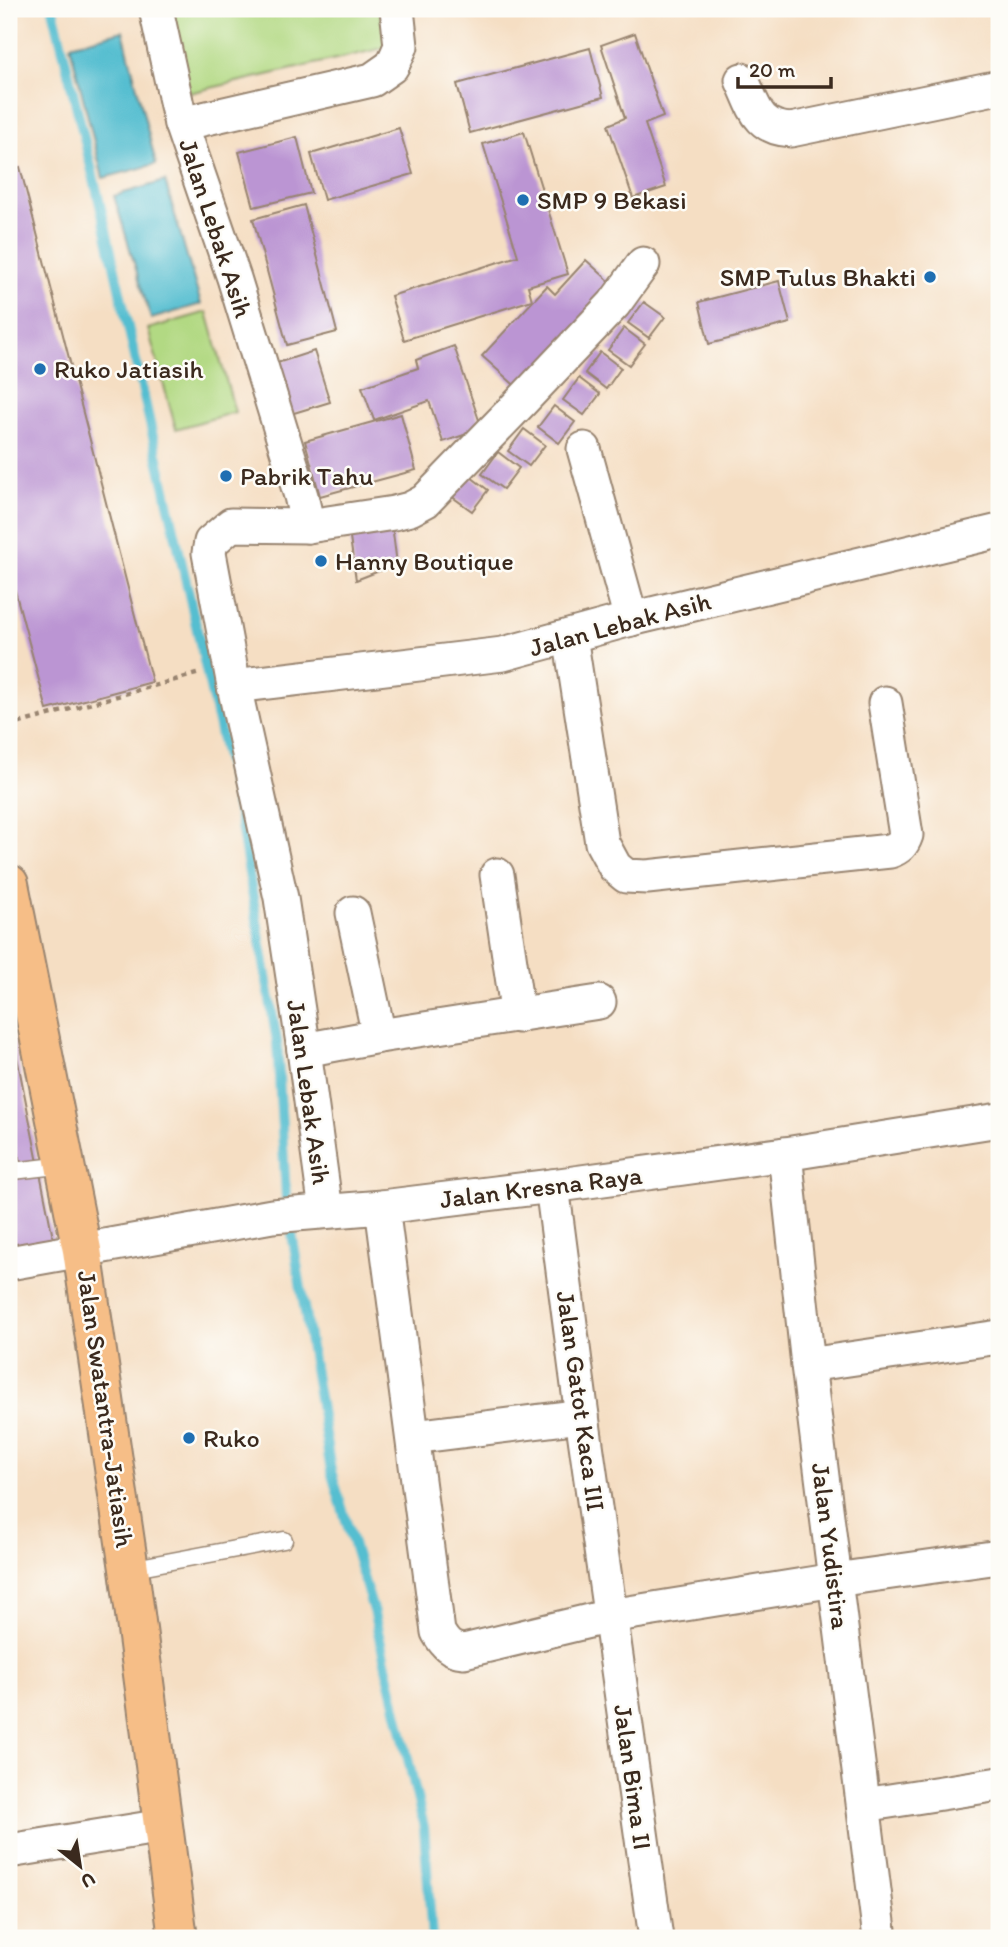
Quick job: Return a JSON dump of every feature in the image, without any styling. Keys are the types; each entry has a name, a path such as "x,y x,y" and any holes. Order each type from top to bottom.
{"main road":[{"name":"Jalan Swatantra-Jatiasih","path":"9,884 82,1250 129,1569 178,1938"}],"street":[{"name":"Jalan Lebak Asih","path":"156,9 181,124 234,278 301,496 307,526"},
{"path":"181,124 372,80 392,66 401,46 397,9"},
{"path":"742,80 762,121 776,129 791,130 999,87"},
{"name":"Jalan Lebak Asih","path":"318,1211 304,1050 281,898 234,686 209,554 211,542 231,525 307,526 394,513 410,509 425,500 614,304 643,264"},
{"path":"584,449 631,619"},
{"name":"Jalan Lebak Asih","path":"234,686 503,654 631,619 999,531"},
{"path":"570,636 602,843 615,867 626,876 647,877 898,848 906,835 885,703"},
{"path":"497,875 519,1016"},
{"path":"354,913 379,1036"},
{"path":"304,1050 599,1003"},
{"name":"Jalan Kresna Raya","path":"9,1263 272,1216 382,1207 552,1186 785,1154 999,1120"},
{"name":"Jalan Yudistira","path":"785,1154 808,1365 880,1938"},
{"name":"Jalan Gatot Kaca III","path":"552,1186 610,1616"},
{"path":"382,1207 439,1632 444,1642 453,1650 464,1651 610,1616 999,1557"},
{"path":"808,1365 999,1337"},
{"path":"413,1437 582,1416"},
{"name":"Jalan Bima II","path":"610,1616 656,1938"},
{"path":"864,1805 999,1784"},
{"path":"9,1851 163,1826"}],"lane":[{"path":"9,1150 13,1171 65,1165"},
{"path":"129,1569 284,1540"}],"path":[{"path":"9,726 190,676"}],"green space":[{"path":"170,9 379,9 388,47 189,93"},
{"path":"207,312 235,412 176,429 148,329"}],"water":[{"path":"123,31 156,164 103,178 70,45"},
{"path":"165,181 201,304 151,319 114,196"}],"building":[{"name":"SMP 9 Bekasi","path":"635,33 663,117 645,124 666,187 633,198 608,125 625,118 601,45"},
{"name":"SMP 9 Bekasi","path":"590,48 603,97 470,133 457,84"},
{"path":"399,128 413,174 324,200 311,154"},
{"name":"SMP 9 Bekasi","path":"524,132 568,274 528,286 532,300 404,340 391,296 518,256 483,144"},
{"path":"297,137 311,193 254,207 239,152"},
{"name":"Ruko Jatiasih","path":"20,167 152,682 47,710 9,568 9,170"},
{"path":"304,205 337,332 287,345 253,219"},
{"name":"SMP 9 Bekasi","path":"586,260 617,288 521,391 482,356 547,286 555,294"},
{"path":"779,281 790,323 709,344 699,302"},
{"path":"644,302 665,317 649,338 628,323"},
{"path":"624,328 645,344 629,365 608,350"},
{"path":"454,346 482,429 443,442 429,401 374,420 362,387 418,368 416,360"},
{"path":"314,351 330,402 284,416 268,366"},
{"path":"600,352 621,368 606,389 585,373"},
{"path":"579,378 600,394 584,415 563,400"},
{"path":"554,406 575,422 559,443 538,427"},
{"path":"401,414 416,470 320,496 305,441"},
{"path":"524,429 545,445 529,466 508,451"},
{"path":"498,452 519,468 503,489 482,474"},
{"path":"467,474 488,490 472,511 451,496"},
{"path":"392,525 397,564 356,580 349,531"},
{"path":"9,1017 55,1248 9,1257"}],"waterway":[{"path":"53,9 240,819 277,1042 286,1197 331,1471 373,1610 424,1827 432,1938"}],"place":[{"name":"SMP 9 Bekasi","path":"523,200"},
{"name":"SMP Tulus Bhakti","path":"930,277"},
{"name":"Ruko Jatiasih","path":"40,369"},
{"name":"Pabrik Tahu","path":"226,476"},
{"name":"Hanny Boutique","path":"321,561"},
{"name":"Ruko","path":"189,1438"}]}
